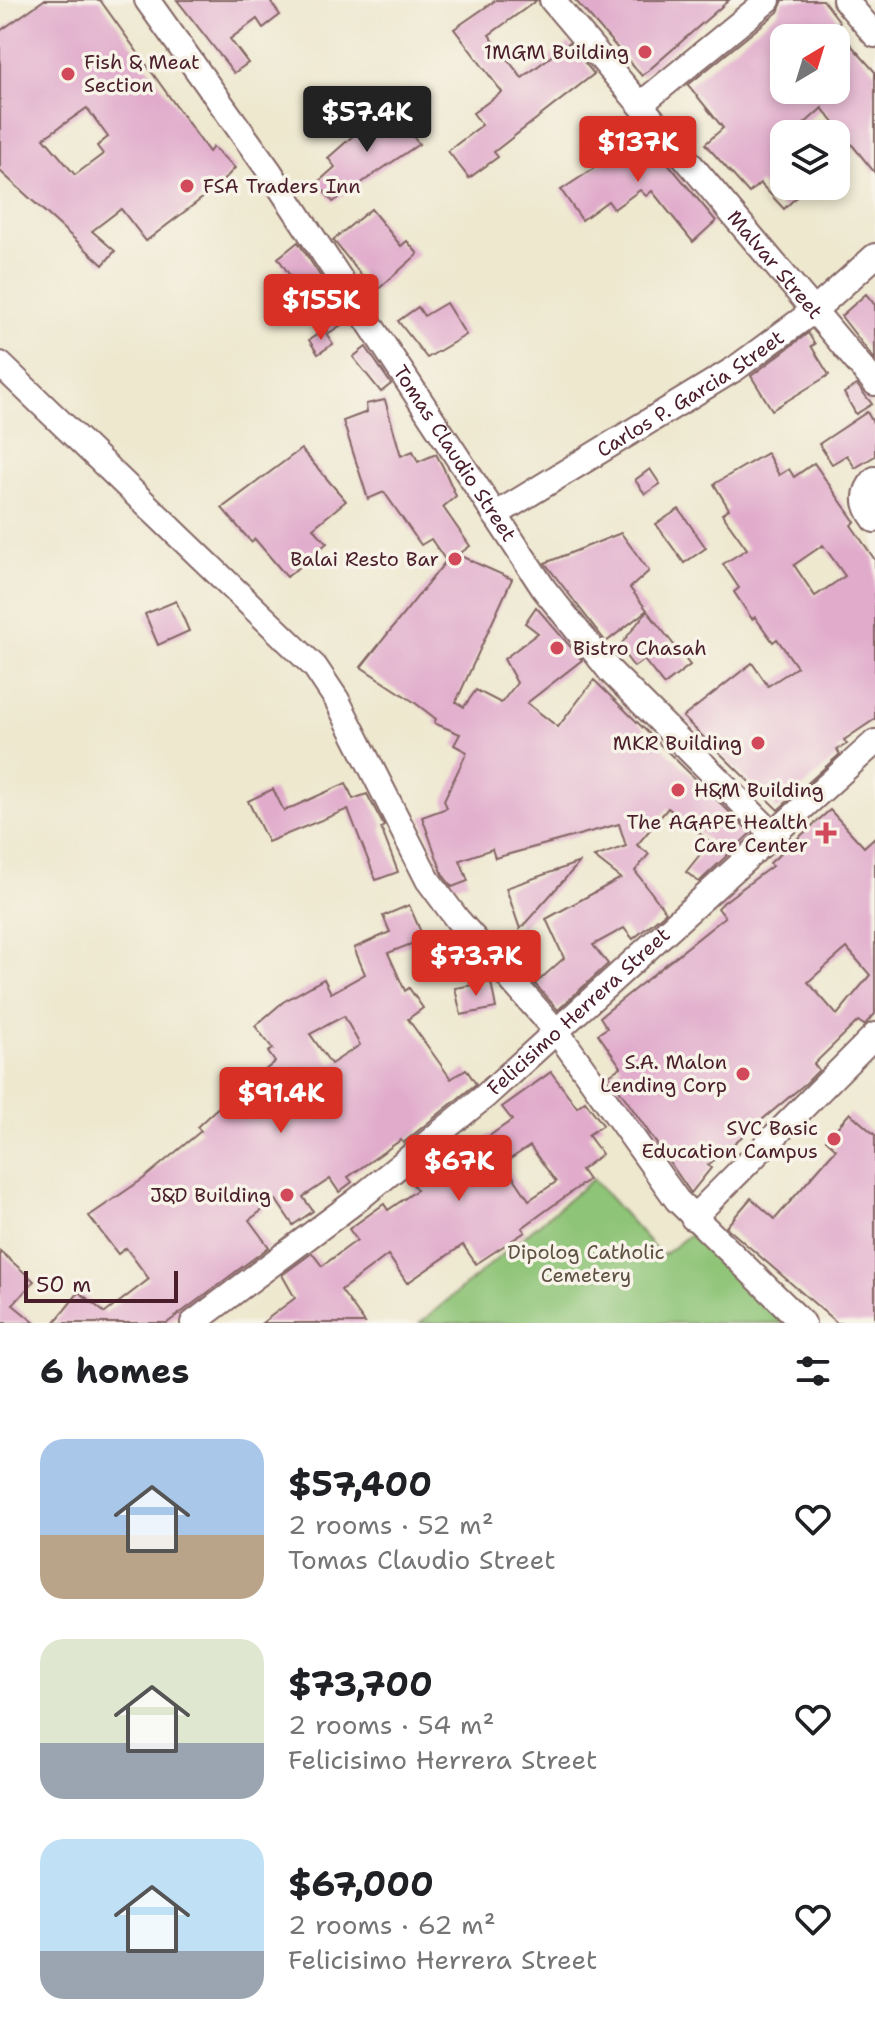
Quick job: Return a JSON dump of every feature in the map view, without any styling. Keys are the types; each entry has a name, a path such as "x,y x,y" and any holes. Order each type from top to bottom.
{"street":[{"name":"Tomas Claudio Street","path":"147,0 270,172 544,589 588,645 775,836"},
{"name":"Malvar Street","path":"552,0 816,309 875,383"},
{"path":"641,104 768,0"},
{"path":"845,0 875,35"},
{"name":"Carlos P. Garcia Street","path":"495,515 710,384 816,309 875,256"},
{"path":"0,364 315,667 337,700 428,880 487,956 558,1033 659,1178 693,1218 803,1323"},
{"path":"870,486 865,504 875,520"},
{"name":"Felicisimo Herrera Street","path":"193,1323 422,1150 558,1033 875,742"},
{"path":"693,1218 875,1035"}],"green space":[{"name":"Dipolog Catholic Cemetery","path":"593,1179 662,1256 693,1232 782,1323 420,1323"}],"building":[{"path":"44,0 100,0 209,152 213,147 235,168 217,187 146,241 121,209 92,231 115,251 103,265 0,171 0,31","holes":["87,108 108,137 97,146 103,154 75,175 44,138"]},
{"path":"177,0 269,0 280,15 263,28 257,19 230,39 248,63 234,73"},
{"path":"496,0 537,0 489,35 522,78 569,43 594,74 494,152 498,157 469,178 448,151 482,125 473,113 502,92 454,29"},
{"name":"1MGM Building","path":"575,0 729,0 642,76"},
{"path":"783,0 823,0 840,22 838,24 770,24 770,104 850,104 850,44 875,72 875,173 850,142 850,120 832,120 822,108 809,120 770,120 770,194 760,183 749,193 705,144 723,128 688,85 778,12"},
{"path":"388,105 419,144 333,202 317,183 335,167 328,158"},
{"path":"637,126 716,221 693,242 652,191 646,196 640,190 614,209 608,201 582,220 561,190 611,157 606,151"},
{"path":"776,200 793,200 784,209"},
{"path":"371,209 401,246 407,241 418,254 375,292 333,240"},
{"path":"298,242 349,320 329,333 278,258"},
{"path":"866,294 875,305 875,360 841,316"},
{"path":"446,303 466,335 427,358 398,321 418,307 424,316"},
{"path":"324,330 333,344 318,354 309,340"},
{"path":"808,333 815,344 811,346 829,375 772,410 751,376"},
{"path":"366,347 391,384 381,392 353,357"},
{"path":"857,385 872,404 856,414 844,393"},
{"path":"385,400 401,456 413,451 418,462 436,454 443,467 456,496 443,507 470,546 458,555 512,579 456,702 464,707 476,690 501,703 517,683 504,659 538,633 525,623 536,607 582,660 527,703 558,727 594,680 751,833 699,882 686,872 710,842 668,808 637,845 649,854 635,871 666,912 633,939 624,928 593,945 608,964 558,1010 535,984 564,958 546,919 621,878 594,857 626,846 619,824 495,858 492,849 460,860 468,881 452,887 443,875 422,817 447,808 444,800 467,752 454,745 460,734 434,723 436,719 414,702 361,667 446,561 431,539 421,545 384,492 368,499 343,421 367,412 366,404"},
{"path":"867,412 875,426 875,456 855,468 847,455 832,464 819,444"},
{"path":"301,449 346,501 313,528 327,543 287,577 255,539 251,542 222,508"},
{"path":"767,453 779,475 789,469 794,477 814,463 855,522 851,525 875,560 875,719 844,740 847,744 837,750 840,754 778,810 683,717 752,663 768,686 797,667 777,639 773,642 755,617 752,619 734,592 739,588 723,564 747,549 722,514 729,509 714,484","holes":["823,545 845,576 815,596 794,565"]},
{"path":"650,469 660,484 645,494 635,480"},
{"path":"679,509 706,548 684,563 656,524"},
{"path":"621,533 649,571 630,588 647,610 606,642 545,563"},
{"path":"176,601 189,631 158,645 145,614"},
{"path":"647,611 690,665 664,685 644,660 634,667 619,647"},
{"path":"346,783 353,799 367,794 384,826 381,828 398,872 376,880 348,809 268,842 248,801 273,789 284,811"},
{"path":"830,810 864,847 875,837 875,1014 864,1025 858,1021 814,1064 819,1070 806,1083 708,1165 711,1168 691,1193 609,1075 621,1067 598,1034 607,1028 600,1017 725,917 718,908 772,866 770,863","holes":["847,948 870,975 837,1015 808,982"]},
{"path":"580,862 520,929 506,888"},
{"path":"409,905 424,939 388,953 405,991 409,988 423,1008 408,1019 451,1079 466,1069 476,1084 403,1143 401,1140 348,1177 352,1182 339,1192 330,1179 303,1197 313,1211 293,1225 276,1200 249,1220 269,1247 167,1323 54,1323 79,1292 105,1313 149,1279 126,1248 118,1254 89,1216 143,1179 201,1131 197,1127 214,1111 275,1062 268,1052 273,1049 255,1026 283,1002 324,979 331,993 365,974 354,948 390,932 383,916","holes":["344,1016 360,1045 331,1064 310,1034"]},
{"path":"491,982 496,1008 461,1015 455,988"},
{"path":"551,1072 577,1107 585,1101 603,1125 588,1135 602,1154 581,1170 588,1180 522,1228 525,1232 476,1264 463,1245 407,1283 388,1255 341,1290 365,1323 262,1323 295,1298 282,1275 312,1253 322,1266 357,1240 349,1229 384,1204 388,1210 417,1190 408,1178 443,1149 452,1162 512,1120 502,1107","holes":["530,1146 556,1182 529,1200 504,1163"]},
{"name":"SVC Basic Education Campus","path":"850,1113 875,1135 875,1323 837,1323 726,1227 751,1198 775,1219 836,1149 826,1140"},
{"path":"0,1251 34,1281 13,1305 35,1323 0,1323"}],"place":[{"name":"1MGM Building","path":"645,52"},
{"name":"Fish & Meat Section","path":"68,74"},
{"name":"FSA Traders Inn","path":"187,186"},
{"name":"Balai Resto Bar","path":"455,559"},
{"name":"Bistro Chasah","path":"557,648"},
{"name":"MKR Building","path":"758,743"},
{"name":"H&M Building","path":"678,790"},
{"name":"The AGAPE Health Care Center","path":"826,833"},
{"name":"S.A. Malon Lending Corp","path":"743,1074"},
{"name":"SVC Basic Education Campus","path":"834,1139"},
{"name":"J&D Building","path":"287,1195"}]}
